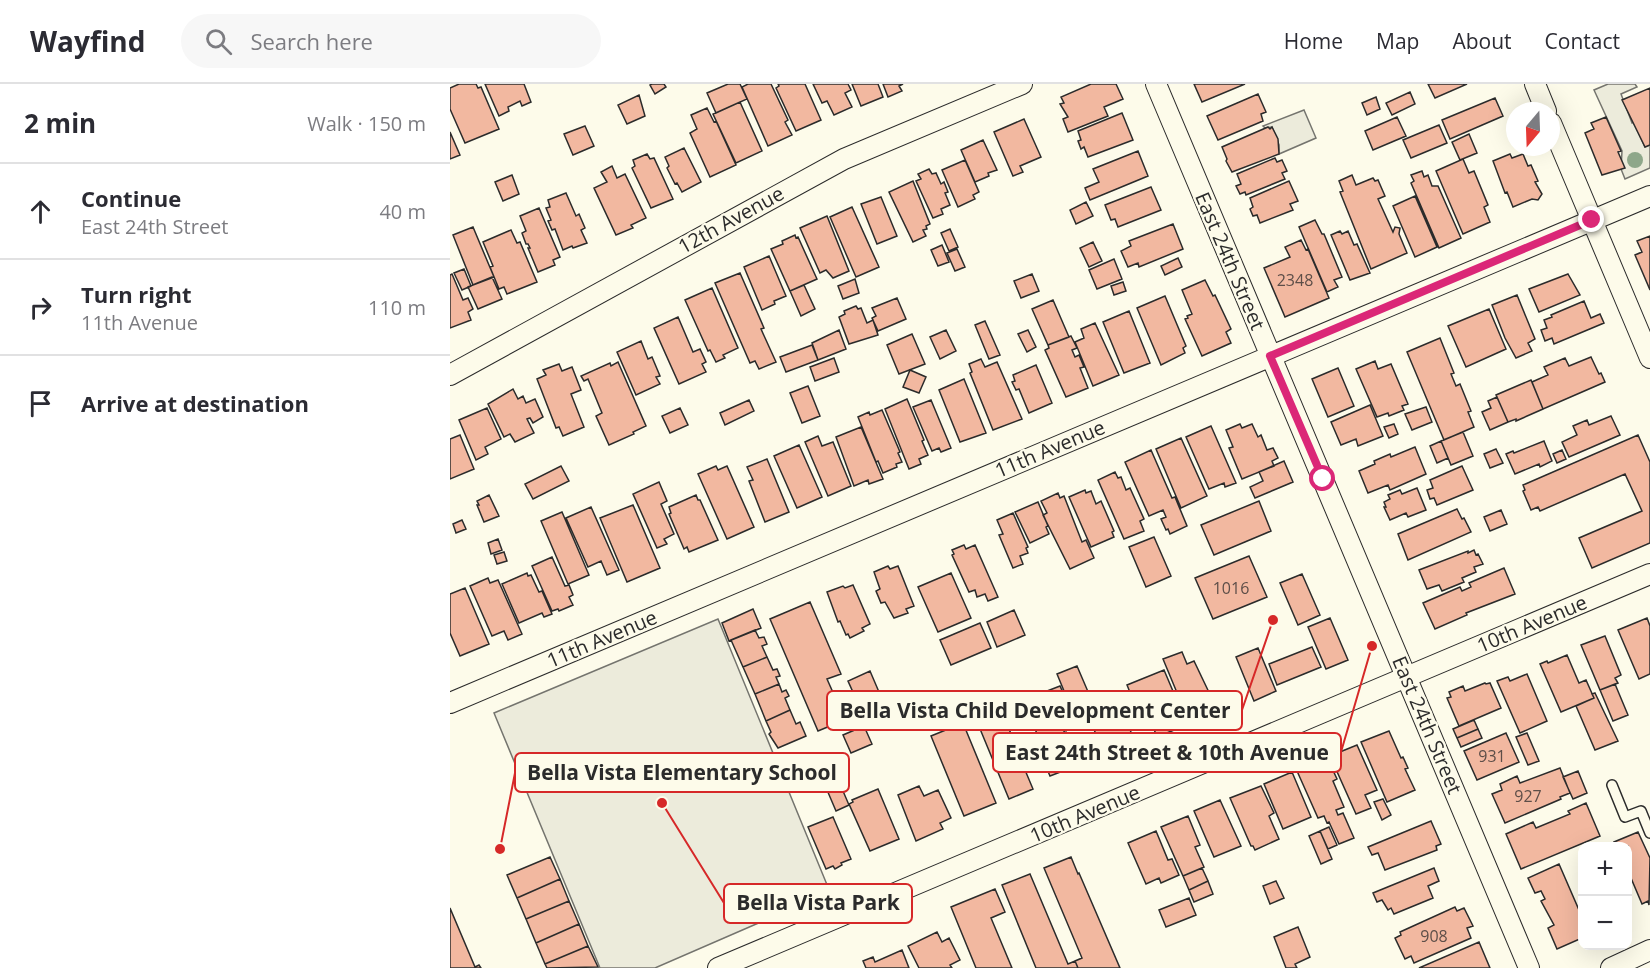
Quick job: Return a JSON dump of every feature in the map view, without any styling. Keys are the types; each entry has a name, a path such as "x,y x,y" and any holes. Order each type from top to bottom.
{"street":[{"name":"12th Avenue","path":"450,375 833,164 1022,84"},
{"name":"East 24th Street","path":"1156,84 1529,968"},
{"path":"1535,84 1542,102"},
{"path":"1560,144 1650,358"},
{"name":"11th Avenue","path":"450,703 1650,196"},
{"name":"10th Avenue","path":"718,968 1650,574"},
{"path":"1611,968 1650,950"}],"lane":[{"path":"1612,785 1624,817 1641,811 1650,832"}],"shaded area":[{"path":"1608,84 1635,84 1637,87 1621,94 1632,123 1634,122 1645,147 1650,145 1650,168 1625,179 1621,169 1622,151 1594,90"},
{"path":"1304,110 1316,138 1279,154 1279,145 1272,127 1263,126"},
{"path":"718,619 830,892 655,968 600,968 494,713"}],"building":[{"path":"459,84 476,84 478,88 481,87 499,129 465,143 450,109 450,88"},
{"path":"485,84 524,84 531,102 522,106 520,101 508,107 509,111 499,116"},
{"path":"664,84 666,87 655,94 650,85"},
{"path":"728,84 740,84 747,99 716,113 707,93"},
{"path":"748,84 771,84 788,120 785,122 792,135 768,146 742,87"},
{"path":"778,84 805,84 821,120 796,131 776,88"},
{"path":"813,84 848,84 851,90 845,93 852,107 834,115 827,101 822,103"},
{"path":"852,84 878,84 883,97 861,106"},
{"path":"883,84 903,84 899,86 902,91 888,97"},
{"path":"1091,84 1116,84 1123,99 1104,107 1108,116 1068,132 1063,119 1068,117 1060,104 1064,103 1061,97"},
{"path":"1194,84 1245,84 1202,102"},
{"path":"1428,84 1467,84 1435,98"},
{"path":"1650,88 1650,145 1645,147 1622,100"},
{"path":"1410,92 1415,104 1392,115 1386,103"},
{"path":"1258,94 1266,112 1261,114 1263,121 1218,140 1207,116"},
{"path":"639,95 645,116 627,124 618,105"},
{"path":"1376,97 1380,109 1367,115 1362,103"},
{"path":"1495,98 1503,116 1450,139 1442,120"},
{"path":"740,102 762,151 736,163 713,114"},
{"path":"707,108 714,122 716,121 736,165 710,177 690,133 697,129 691,115"},
{"path":"1122,113 1133,140 1088,157 1084,147 1081,149 1078,131"},
{"path":"1397,117 1406,136 1373,150 1365,131"},
{"path":"1606,117 1621,151 1618,152 1625,168 1602,175 1585,133 1594,129 1591,123"},
{"path":"1024,119 1041,157 1020,166 1023,172 1013,176 994,132"},
{"path":"1439,125 1447,143 1411,158 1403,140"},
{"path":"585,126 594,146 573,155 564,134"},
{"path":"1268,127 1270,129 1272,127 1278,139 1279,154 1232,172 1222,147"},
{"path":"450,132 460,155 450,159"},
{"path":"1469,134 1477,153 1460,160 1452,142"},
{"path":"983,140 997,170 975,182 961,150"},
{"path":"684,148 701,182 682,192 667,168 669,166 665,157"},
{"path":"1138,151 1148,176 1090,200 1085,188 1099,182 1093,169"},
{"path":"647,154 650,159 654,158 673,199 651,208 632,168 635,166 633,160"},
{"path":"1506,156 1512,158 1524,156 1538,181 1535,182 1542,194 1538,200 1532,199 1513,207 1493,161"},
{"path":"1275,158 1277,162 1282,160 1287,171 1282,173 1285,179 1246,195 1245,192 1240,194 1236,186 1241,184 1237,174"},
{"path":"1463,159 1469,173 1474,171 1488,205 1484,207 1490,222 1463,234 1436,171"},
{"path":"965,160 979,192 973,195 975,199 958,207 942,170"},
{"path":"612,166 617,178 625,174 646,218 631,225 633,228 616,235 594,188 607,182 601,172"},
{"path":"929,169 932,174 936,173 941,184 944,182 948,192 945,193 950,205 941,209 943,214 933,218 916,181 921,179 918,174"},
{"path":"1422,171 1424,177 1428,175 1432,186 1438,186 1461,238 1439,248 1411,183 1414,181 1411,175"},
{"path":"512,175 519,194 503,201 495,182"},
{"path":"1352,175 1356,185 1373,178 1375,181 1378,180 1385,196 1378,199 1393,232 1395,227 1400,228 1399,234 1407,253 1371,269 1340,192 1343,191 1339,181"},
{"path":"913,181 930,224 926,226 927,229 923,230 926,236 913,242 889,192"},
{"path":"1289,181 1298,201 1290,204 1293,210 1260,223 1257,215 1253,216 1250,209 1253,207 1250,198"},
{"path":"1151,187 1161,210 1118,227 1115,219 1111,220 1105,205"},
{"path":"566,193 576,216 579,214 585,228 581,230 587,243 563,250 555,229 552,230 548,221 551,220 546,208 550,207 548,200"},
{"path":"1415,196 1437,247 1415,257 1393,206"},
{"path":"881,197 897,236 877,244 861,204"},
{"path":"1086,202 1093,216 1076,224 1070,210"},
{"path":"852,207 879,267 856,277 830,217"},
{"path":"539,208 560,257 553,260 555,265 538,272 522,233 526,231 520,216"},
{"path":"827,216 849,271 833,278 826,270 820,273 800,228"},
{"path":"1315,220 1324,234 1342,277 1334,280 1338,287 1327,292 1299,227"},
{"path":"1173,224 1183,249 1139,267 1138,263 1128,267 1121,251 1131,246 1129,241"},
{"path":"473,227 494,277 473,285 453,235"},
{"path":"950,229 958,247 949,251 941,233"},
{"path":"511,230 517,243 520,242 537,282 507,294 504,287 499,289 483,242"},
{"path":"1340,231 1342,234 1348,231 1354,245 1357,244 1370,273 1350,280 1331,235"},
{"path":"795,235 817,279 790,291 771,249"},
{"path":"1650,236 1650,290 1635,255 1642,252 1637,241"},
{"path":"1301,240 1306,250 1308,249 1329,298 1285,317 1264,268 1290,257 1285,247"},
{"path":"1093,242 1102,261 1089,267 1080,248"},
{"path":"942,245 949,262 938,266 931,250"},
{"path":"957,249 965,267 955,271 947,253"},
{"path":"769,256 786,296 762,310 744,267"},
{"path":"1178,258 1182,267 1165,275 1161,266"},
{"path":"1114,259 1122,279 1097,289 1089,270"},
{"path":"464,269 471,286 462,290 454,273"},
{"path":"740,273 776,362 759,369 755,361 750,363 715,283"},
{"path":"452,274 463,300 468,298 473,309 468,312 471,320 450,328 450,275"},
{"path":"1032,274 1039,291 1021,298 1014,281"},
{"path":"1568,274 1580,295 1539,312 1529,289"},
{"path":"492,277 502,299 478,309 468,287"},
{"path":"855,279 859,293 843,299 838,286"},
{"path":"1205,280 1213,296 1215,295 1231,329 1226,332 1231,343 1202,356 1185,319 1192,314 1182,290"},
{"path":"1123,282 1126,291 1114,295 1111,286"},
{"path":"804,285 815,309 801,316 790,291"},
{"path":"712,288 738,348 723,355 725,358 716,362 710,350 708,351 685,300"},
{"path":"1517,295 1535,339 1528,343 1532,351 1516,358 1492,305"},
{"path":"1165,296 1186,346 1183,348 1185,353 1161,365 1137,308"},
{"path":"897,298 906,319 878,331 872,318 876,316 872,308"},
{"path":"1053,300 1069,337 1048,345 1032,309"},
{"path":"1584,301 1591,318 1600,314 1604,323 1554,344 1552,338 1545,341 1541,330 1547,328 1544,320"},
{"path":"856,306 858,309 861,308 867,323 873,320 878,335 849,344 839,317 845,314 844,311"},
{"path":"1489,309 1506,349 1466,367 1448,326"},
{"path":"1129,311 1150,363 1124,373 1103,322"},
{"path":"678,317 693,352 700,349 706,362 702,364 706,372 679,384 654,328"},
{"path":"985,321 1000,355 989,359 975,325"},
{"path":"1095,323 1119,375 1093,386 1075,342 1084,338 1081,329"},
{"path":"839,330 846,349 818,360 812,343"},
{"path":"946,330 956,351 940,359 930,337"},
{"path":"1028,330 1036,347 1027,352 1018,334"},
{"path":"912,334 925,364 899,374 887,345"},
{"path":"1071,336 1077,348 1072,350 1075,357 1079,355 1084,367 1080,368 1088,388 1066,397 1045,350 1049,348 1048,345"},
{"path":"1440,338 1454,373 1451,374 1456,386 1460,384 1471,411 1468,412 1474,427 1444,440 1407,352"},
{"path":"641,341 648,359 652,357 660,376 656,377 660,384 636,395 617,352"},
{"path":"812,345 818,360 786,372 780,357"},
{"path":"1591,357 1605,382 1543,409 1532,382 1548,375 1544,367 1565,358 1569,366"},
{"path":"834,358 839,372 815,381 810,367"},
{"path":"981,359 985,367 997,362 1022,419 993,430 970,373 972,372 969,364"},
{"path":"1375,361 1378,369 1391,364 1408,404 1402,406 1404,410 1389,416 1388,413 1377,417 1356,369"},
{"path":"618,362 646,426 609,445 596,416 602,413 588,379 584,381 581,376 610,363 611,366"},
{"path":"559,364 562,371 572,367 581,390 571,394 584,427 563,436 559,427 556,428 537,379 546,375 543,370"},
{"path":"1036,365 1052,403 1029,413 1019,389 1016,390 1012,382 1015,381 1013,375"},
{"path":"1338,368 1354,406 1328,417 1312,379"},
{"path":"910,370 926,377 919,393 903,387"},
{"path":"964,379 986,433 960,442 939,390"},
{"path":"1531,380 1543,409 1516,421 1516,419 1508,422 1496,395"},
{"path":"808,386 820,416 802,423 790,393"},
{"path":"513,389 518,399 523,396 526,403 535,399 543,417 533,423 530,418 527,419 534,433 515,442 510,434 504,437 488,404"},
{"path":"1497,397 1508,422 1490,430 1482,412 1491,408 1488,401"},
{"path":"907,399 928,455 919,459 921,464 909,469 885,409"},
{"path":"749,400 754,411 725,425 720,413"},
{"path":"931,400 951,448 941,452 939,448 932,451 913,407"},
{"path":"1370,405 1383,436 1358,446 1356,439 1341,445 1331,422"},
{"path":"1426,407 1432,422 1412,430 1405,414"},
{"path":"487,408 501,439 485,447 488,454 476,460 459,420"},
{"path":"680,408 688,425 670,433 662,416"},
{"path":"882,410 902,462 896,464 897,467 883,473 878,461 876,462 858,417"},
{"path":"1611,416 1620,435 1569,457 1562,442 1577,435 1573,426 1587,420 1589,425"},
{"path":"1240,424 1242,428 1252,424 1258,437 1261,435 1267,450 1273,448 1278,458 1272,461 1274,466 1242,479 1229,448 1233,447 1226,430"},
{"path":"1394,424 1398,434 1389,438 1384,427"},
{"path":"1211,426 1236,483 1225,487 1224,483 1209,489 1186,437"},
{"path":"861,427 883,479 869,484 868,480 854,486 836,437"},
{"path":"1463,432 1473,456 1451,465 1441,441"},
{"path":"460,435 474,469 450,479 450,439"},
{"path":"1638,435 1650,462 1650,543 1592,568 1579,538 1642,511 1625,474 1540,511 1538,507 1531,510 1523,491 1525,490 1523,485"},
{"path":"818,436 822,446 833,442 851,486 828,496 805,442"},
{"path":"1181,438 1207,496 1181,508 1156,449"},
{"path":"1441,441 1448,458 1437,463 1430,446"},
{"path":"1544,441 1552,461 1515,474 1506,454"},
{"path":"799,445 822,497 797,508 774,456"},
{"path":"1415,447 1426,474 1390,490 1388,485 1368,493 1359,471 1390,454 1391,457"},
{"path":"1496,449 1503,463 1490,468 1484,454"},
{"path":"1151,450 1187,526 1170,534 1161,519 1166,517 1163,510 1149,516 1125,462"},
{"path":"1562,450 1566,459 1557,463 1553,454"},
{"path":"767,459 789,512 765,522 749,481 753,480 747,467"},
{"path":"1284,461 1293,482 1255,498 1250,487 1263,481 1259,472"},
{"path":"561,466 569,481 533,499 525,484"},
{"path":"716,466 718,470 727,466 754,527 727,539 698,474"},
{"path":"1462,466 1473,490 1437,505 1434,498 1430,499 1427,490 1433,488 1430,480"},
{"path":"1115,472 1118,478 1121,477 1126,490 1130,488 1144,519 1140,521 1144,531 1124,539 1098,480"},
{"path":"659,482 667,501 661,504 674,534 664,539 667,544 657,548 633,494"},
{"path":"1417,488 1426,510 1408,517 1406,513 1390,520 1384,507 1386,507 1384,502 1390,499 1388,495 1400,490 1402,494"},
{"path":"1085,490 1086,493 1091,491 1096,504 1101,501 1114,531 1112,532 1114,537 1091,547 1069,497"},
{"path":"1058,493 1060,498 1064,496 1082,542 1086,540 1094,558 1070,569 1043,515 1047,513 1041,501"},
{"path":"489,495 499,516 484,522 477,501"},
{"path":"696,495 718,540 689,552 687,547 684,549 669,514 671,513 669,507"},
{"path":"1259,501 1271,531 1214,555 1201,525"},
{"path":"1038,502 1049,534 1030,543 1015,512"},
{"path":"633,505 660,568 627,582 600,518"},
{"path":"591,507 619,570 607,575 601,561 588,567 566,518"},
{"path":"1457,509 1471,532 1408,560 1398,534"},
{"path":"1501,510 1507,524 1490,531 1484,517"},
{"path":"562,512 589,575 568,584 541,521"},
{"path":"1013,513 1028,547 1026,548 1028,553 1020,556 1023,564 1013,568 999,535 1003,534 997,520"},
{"path":"462,520 466,529 456,533 453,524"},
{"path":"1154,537 1171,576 1146,587 1129,547"},
{"path":"498,539 502,550 491,554 488,543"},
{"path":"964,545 966,549 975,545 998,597 988,601 985,594 977,597 975,590 969,592 952,555 954,554 952,550"},
{"path":"1474,550 1483,564 1474,567 1476,572 1462,578 1464,582 1442,591 1439,585 1427,589 1419,570"},
{"path":"504,552 507,561 497,564 494,555"},
{"path":"1249,556 1267,597 1213,619 1195,578"},
{"path":"552,557 565,586 569,585 573,595 569,597 573,605 559,611 558,609 552,611 532,566"},
{"path":"888,566 890,569 898,566 914,606 906,609 908,613 894,618 885,602 881,603 876,591 880,589 874,572"},
{"path":"1504,568 1515,594 1466,613 1467,615 1435,629 1423,603 1460,587 1462,591 1471,587 1469,583"},
{"path":"527,573 528,576 531,575 539,592 542,591 552,614 544,617 542,613 519,623 502,584"},
{"path":"951,573 971,618 938,632 918,587"},
{"path":"1302,574 1320,615 1298,625 1280,583"},
{"path":"488,578 490,583 498,580 522,634 508,640 504,631 492,636 470,586"},
{"path":"853,585 870,624 862,628 864,631 850,638 848,634 846,635 840,621 838,622 827,592"},
{"path":"465,588 489,644 460,656 450,633 450,594"},
{"path":"810,602 841,674 827,679 835,697 849,691 859,714 818,731 770,619"},
{"path":"753,609 761,628 729,641 722,623"},
{"path":"1014,610 1025,635 997,647 987,622"},
{"path":"1330,618 1348,660 1326,669 1308,627"},
{"path":"1647,618 1650,626 1650,674 1639,679 1618,630"},
{"path":"980,623 991,648 951,665 940,640"},
{"path":"755,630 759,638 764,637 767,644 762,646 767,657 743,667 731,640"},
{"path":"1605,636 1621,675 1615,678 1618,683 1600,690 1581,645"},
{"path":"1312,647 1321,667 1277,685 1269,664"},
{"path":"1258,648 1276,691 1254,701 1236,657"},
{"path":"1182,652 1187,664 1194,661 1216,707 1199,714 1201,719 1190,724 1163,659"},
{"path":"1567,655 1579,683 1586,680 1594,698 1561,712 1540,664"},
{"path":"767,657 773,670 777,669 780,676 776,677 779,684 755,694 743,667"},
{"path":"1077,666 1089,694 1069,703 1057,674"},
{"path":"1164,670 1181,710 1173,714 1179,728 1157,737 1152,724 1144,727 1127,685"},
{"path":"870,671 879,692 857,701 848,681"},
{"path":"1527,674 1547,721 1520,733 1497,681 1508,677 1510,681"},
{"path":"1490,683 1501,708 1459,726 1447,698 1451,697 1449,692 1463,686 1465,691"},
{"path":"779,684 782,692 786,690 789,696 785,698 790,710 766,721 755,694"},
{"path":"1615,684 1628,715 1613,721 1600,690"},
{"path":"1060,686 1069,706 1051,714 1042,693"},
{"path":"1595,693 1618,741 1595,750 1576,706 1594,698 1592,694"},
{"path":"1109,701 1114,712 1121,709 1134,739 1123,744 1125,747 1110,753 1104,739 1099,741 1092,725 1089,727 1082,712"},
{"path":"1018,702 1027,723 1010,730 1008,726 1004,727 997,711"},
{"path":"790,710 796,724 800,722 806,736 778,748 769,734 771,732 766,721"},
{"path":"1054,713 1081,764 1050,776 1047,769 1044,771 1033,746 1041,743 1032,722"},
{"path":"1000,719 1004,727 1008,726 1020,759 1023,757 1028,769 1025,770 1033,789 1009,799 978,724"},
{"path":"1474,720 1478,729 1457,738 1453,729"},
{"path":"963,723 996,803 964,816 931,736"},
{"path":"864,726 872,744 851,753 843,735"},
{"path":"1478,729 1482,738 1461,747 1457,738"},
{"path":"1389,731 1408,768 1405,769 1415,790 1387,802 1361,742"},
{"path":"1506,733 1519,762 1477,780 1464,751"},
{"path":"1527,733 1539,761 1528,765 1516,737"},
{"path":"1357,745 1377,790 1365,795 1371,808 1356,814 1330,756"},
{"path":"1324,760 1326,766 1330,764 1337,779 1333,781 1344,807 1336,810 1338,815 1343,813 1354,838 1339,844 1329,822 1327,823 1324,816 1318,818 1297,771"},
{"path":"1560,768 1570,793 1505,823 1492,794 1502,790 1500,784 1517,776 1520,783"},
{"path":"1578,771 1587,793 1573,799 1563,777"},
{"path":"1292,772 1311,817 1283,829 1264,784"},
{"path":"840,784 849,805 836,811 827,790"},
{"path":"919,786 924,796 938,790 951,818 940,823 943,829 916,841 898,795"},
{"path":"1261,786 1274,813 1269,816 1279,839 1255,850 1251,846 1230,798"},
{"path":"878,789 899,839 870,851 849,804 853,802 852,800"},
{"path":"1383,799 1391,815 1382,820 1374,802"},
{"path":"1220,800 1241,846 1214,857 1194,811"},
{"path":"1586,803 1600,836 1586,842 1578,842 1578,845 1521,869 1506,834 1533,822 1536,828 1570,814 1568,811"},
{"path":"1188,816 1200,845 1195,847 1204,867 1183,876 1161,827"},
{"path":"833,817 851,859 841,863 842,865 835,869 833,866 826,869 808,827"},
{"path":"1431,821 1441,844 1436,846 1437,850 1385,870 1378,853 1372,855 1368,847"},
{"path":"1329,827 1337,845 1328,849 1320,831"},
{"path":"1156,831 1168,860 1172,859 1179,875 1161,883 1159,878 1146,884 1128,843"},
{"path":"1320,831 1332,859 1321,864 1309,836"},
{"path":"1638,832 1650,858 1649,905 1648,901 1642,904 1632,880 1632,842 1614,842"},
{"path":"550,857 560,879 517,898 507,875"},
{"path":"1071,857 1120,968 1078,968 1075,961 1082,958 1044,868"},
{"path":"1559,864 1578,908 1578,940 1557,949 1548,928 1554,925 1541,901 1545,899 1541,891 1535,893 1528,878"},
{"path":"1202,868 1208,881 1189,890 1183,876"},
{"path":"1434,868 1439,881 1428,886 1433,898 1394,914 1391,908 1388,910 1382,900 1377,902 1373,893"},
{"path":"1030,874 1068,964 1075,961 1078,968 1036,968 1002,885"},
{"path":"560,879 569,901 526,919 517,898"},
{"path":"1208,881 1213,894 1194,902 1189,890"},
{"path":"1276,881 1284,898 1270,904 1263,886"},
{"path":"995,889 1005,912 991,918 1012,968 976,968 951,907"},
{"path":"1189,898 1196,915 1166,927 1159,910"},
{"path":"569,901 579,924 536,943 526,919"},
{"path":"1455,907 1457,911 1464,908 1473,926 1467,928 1471,938 1414,963 1411,956 1405,959 1395,938 1401,935 1400,932"},
{"path":"450,908 475,967 479,965 481,968 450,968"},
{"path":"579,924 588,946 545,964 536,943"},
{"path":"1298,927 1310,957 1295,964 1297,968 1286,968 1274,937"},
{"path":"937,932 942,942 949,938 960,960 950,965 952,968 919,968 908,946"},
{"path":"1479,942 1490,968 1419,968"},
{"path":"588,946 598,967 547,968 545,964"},
{"path":"902,950 909,968 866,968 863,961 873,957 875,962"}],"place":[{"name":"Bella Vista Child Development Center","path":"1273,620"},
{"name":"East 24th Street & 10th Avenue","path":"1372,646"},
{"name":"Bella Vista Park","path":"662,803"},
{"name":"Bella Vista Elementary School","path":"500,849"}],"route":[{"path":"1323,479 1270,356 1592,220"}]}
